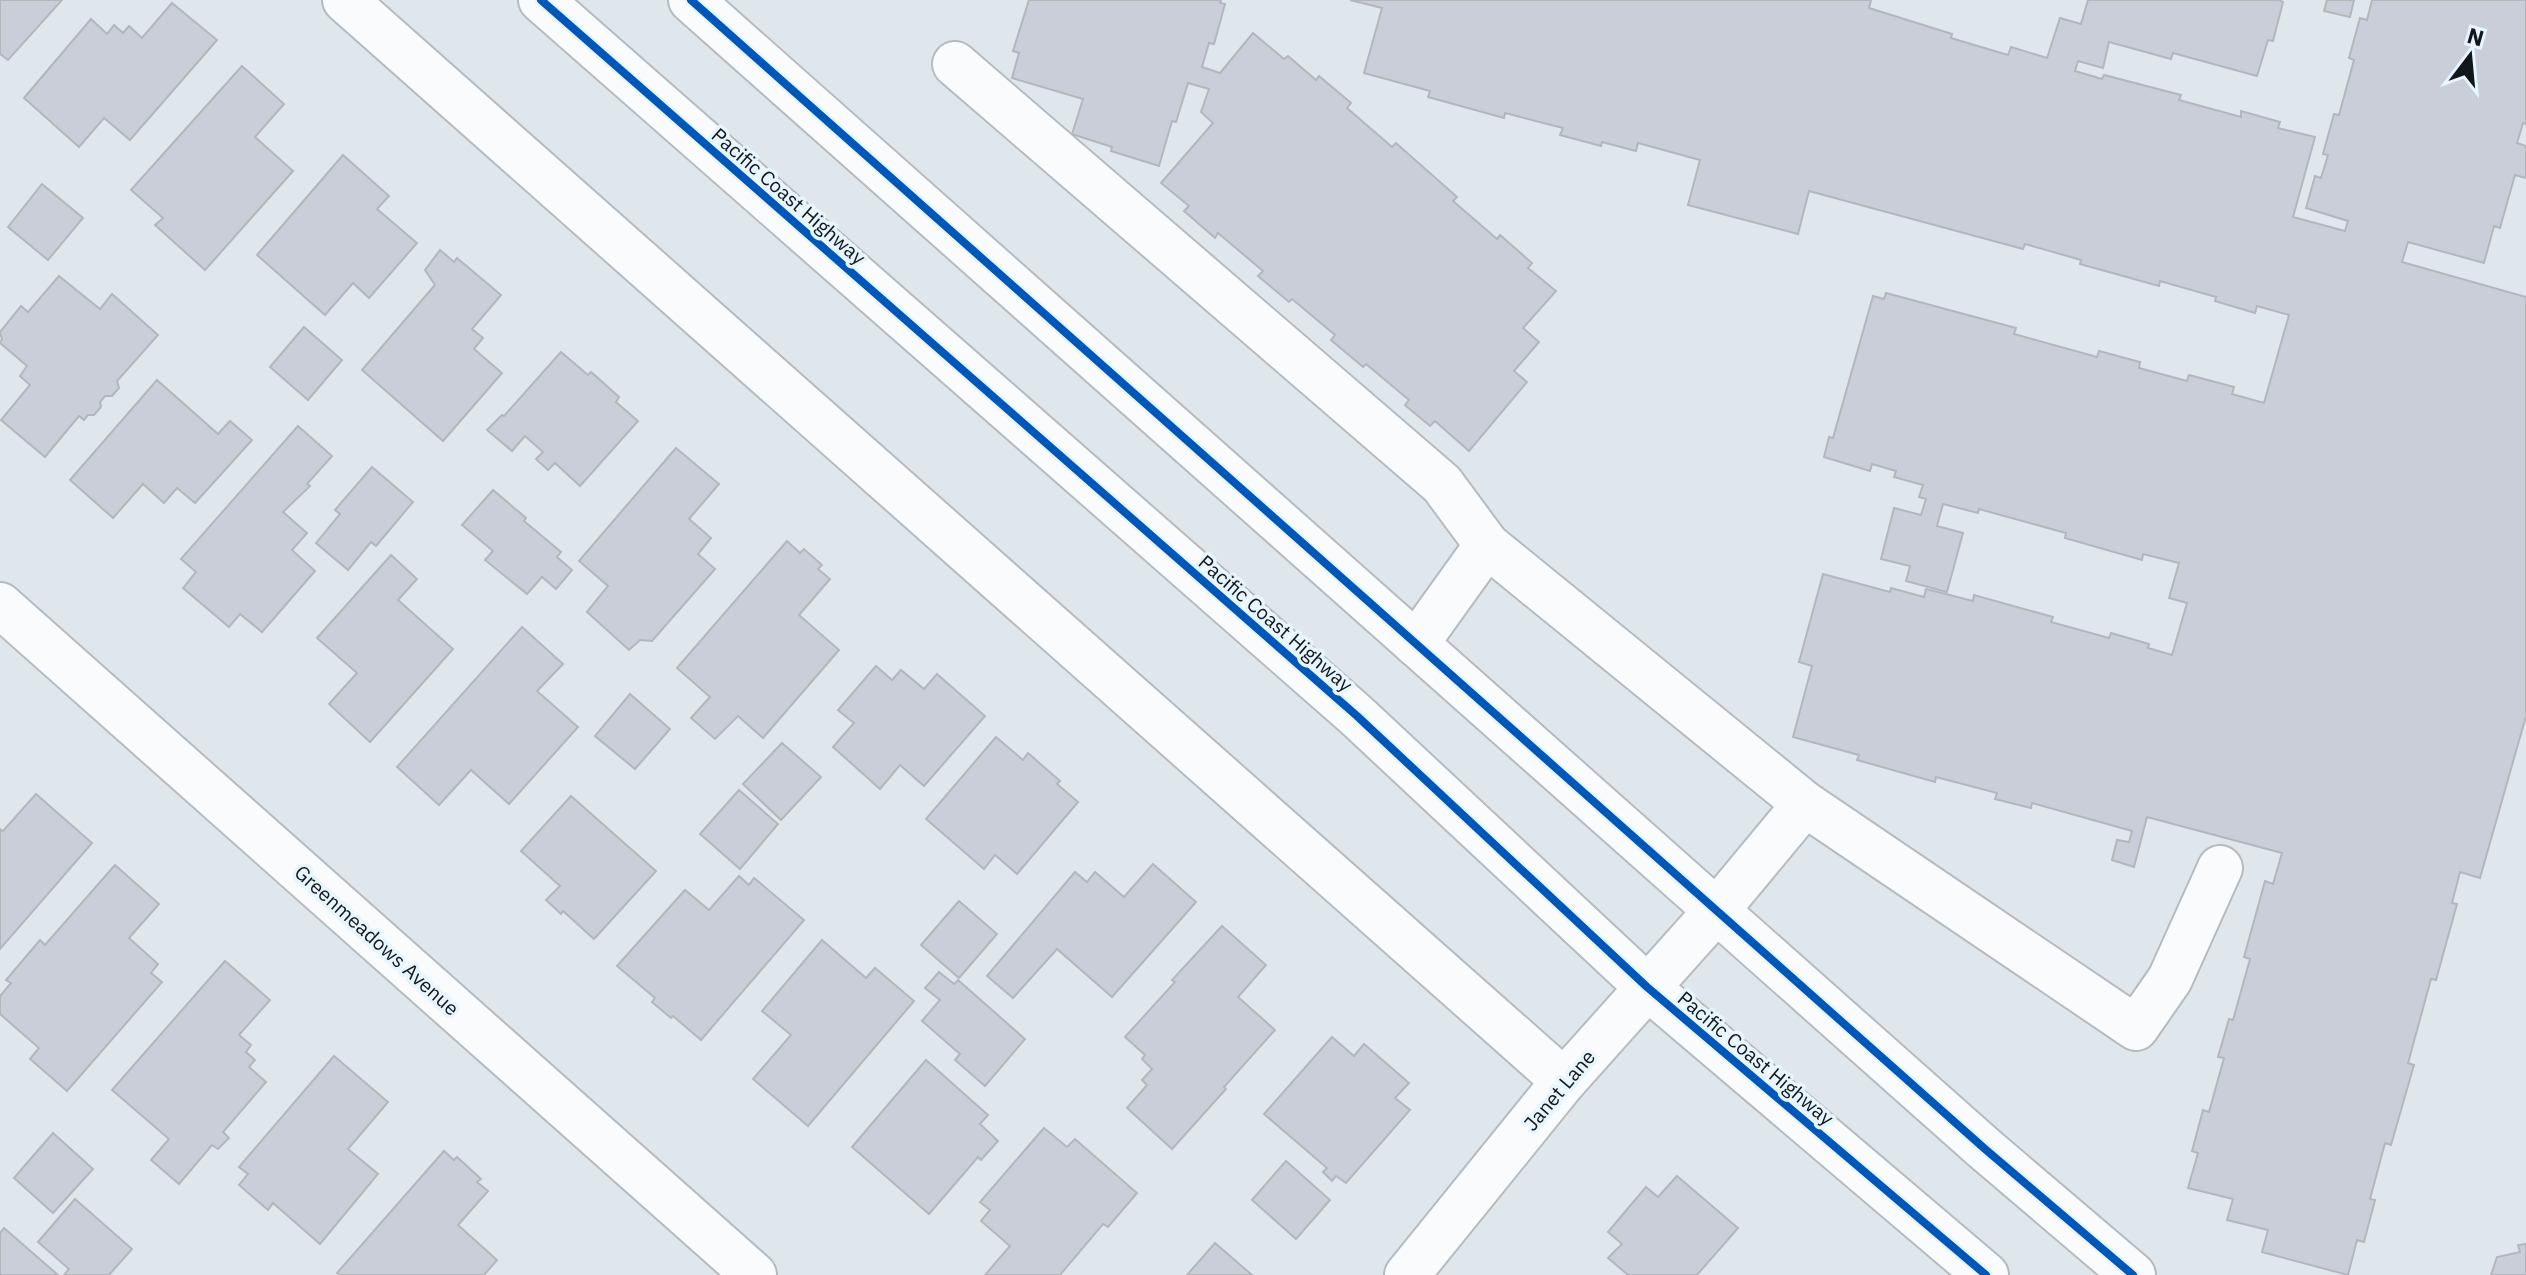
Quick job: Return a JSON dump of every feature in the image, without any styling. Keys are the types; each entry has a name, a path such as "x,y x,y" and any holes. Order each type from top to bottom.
{"main road":[{"path":"345,0 1564,1081"},
{"name":"Pacific Coast Highway","path":"541,0 1357,716 1647,987 1986,1275"},
{"path":"691,0 1985,1149 2133,1275"},
{"path":"955,64 1442,484 1487,545 1805,804 2136,1028 2170,979 2220,868"},
{"path":"1416,644 1487,545"},
{"name":"Greenmeadows Avenue","path":"0,605 754,1275"},
{"name":"Janet Lane","path":"1407,1275 1564,1081 1717,910 1805,804"}],"building":[{"path":"0,0 62,0 8,60 0,54"},
{"path":"1029,0 1221,0 1220,3 1225,4 1214,44 1209,43 1202,67 1220,73 1253,33 1284,59 1288,56 1316,80 1319,76 1351,103 1347,108 1392,147 1396,143 1457,197 1453,201 1497,239 1500,235 1532,263 1528,268 1556,291 1523,328 1539,342 1514,371 1527,382 1469,451 1435,421 1430,426 1405,405 1409,400 1331,340 1335,335 1292,299 1289,302 1258,276 1263,271 1218,233 1215,238 1184,211 1189,206 1161,183 1213,123 1201,112 1209,89 1188,83 1176,122 1172,121 1159,166 1111,151 1112,147 1072,134 1083,99 1012,78 1019,53 1013,51"},
{"path":"1350,0 1871,0 1869,8 1952,34 1951,38 2008,55 2011,47 2047,58 2060,18 2081,24 2088,0 2279,0 2283,2 2273,41 2268,40 2257,76 2173,53 2171,59 2109,42 2103,68 2078,61 2075,71 2102,79 2104,75 2181,95 2179,100 2241,117 2241,111 2280,122 2278,128 2315,137 2293,217 2345,231 2348,221 2306,208 2315,176 2321,178 2328,155 2323,154 2334,114 2339,115 2354,60 2349,58 2360,18 2367,20 2372,0 2526,0 2526,124 2523,123 2517,143 2526,146 2526,178 2515,175 2500,228 2494,226 2484,263 2408,242 2402,262 2526,297 2526,716 2480,878 2460,872 2452,903 2457,904 2436,980 2431,979 2408,1063 2414,1065 2391,1145 2385,1143 2370,1199 2375,1200 2364,1242 2357,1240 2348,1275 2262,1252 2268,1230 2227,1220 2233,1199 2188,1188 2198,1153 2192,1151 2203,1110 2209,1112 2224,1058 2218,1057 2229,1019 2233,1020 2250,959 2244,957 2265,881 2273,884 2282,853 2147,817 2134,867 2112,860 2117,840 2129,842 2132,831 2032,803 2031,808 1995,799 1997,793 1936,777 1935,782 1857,760 1859,755 1793,737 1812,666 1799,662 1823,574 1890,592 1891,588 1924,597 1926,589 1973,601 1974,595 2053,617 2051,622 2109,638 2111,633 2149,644 2148,648 2172,655 2187,603 2169,598 2179,563 2143,554 2142,560 2065,538 2066,533 1979,509 1978,513 1943,504 1937,526 1963,533 1947,592 1906,581 1910,566 1881,559 1894,508 1921,515 1926,499 1919,497 1923,485 1894,477 1896,471 1872,464 1870,471 1824,457 1829,437 1833,438 1873,296 1884,299 1886,293 2016,328 2014,334 2097,357 2099,351 2140,362 2139,368 2187,381 2189,375 2234,387 2232,394 2264,403 2289,315 2257,306 2255,313 2215,301 2216,297 2160,281 2159,286 2080,264 2081,260 2025,244 2023,249 1809,191 1798,234 1688,205 1700,160 1638,143 1636,151 1602,142 1601,146 1560,135 1563,128 1505,113 1504,118 1428,97 1430,91 1364,73 1382,8"},
{"path":"2327,0 2354,0 2350,17 2324,11"},
{"path":"172,3 217,40 130,140 104,118 79,147 24,98 91,19 107,34 114,25 123,33 129,26 142,38"},
{"path":"242,66 284,104 255,137 293,171 205,270 155,225 163,218 131,190"},
{"path":"343,155 389,196 377,209 417,243 369,298 353,283 325,315 257,255"},
{"path":"42,184 83,218 48,260 8,227"},
{"path":"440,250 454,262 457,258 501,295 472,329 483,338 474,349 502,373 443,441 362,370 435,285 425,270"},
{"path":"59,276 100,309 112,294 158,335 117,381 119,388 112,396 105,396 94,415 88,415 84,420 79,416 45,457 1,420 30,385 20,376 27,366 0,343 0,332 21,306 28,312"},
{"path":"304,327 342,360 308,400 270,367"},
{"path":"561,352 588,375 591,372 619,397 616,402 638,421 580,486 555,463 548,470 536,459 543,452 525,436 512,451 487,430 504,416"},
{"path":"157,380 218,434 230,421 252,440 195,503 177,488 164,503 143,484 113,518 70,480"},
{"path":"298,426 332,456 307,484 310,486 283,512 307,533 292,550 315,571 262,632 240,614 229,627 183,588 196,572 181,559"},
{"path":"676,448 719,484 689,519 711,538 698,554 715,569 652,641 640,640 629,650 587,612 608,586 579,561"},
{"path":"372,467 413,502 376,546 371,542 348,570 316,543 340,514 335,510"},
{"path":"493,490 561,552 557,557 572,570 556,589 542,577 527,594 485,560 493,551 462,525"},
{"path":"787,541 800,553 804,549 822,565 818,569 830,579 799,615 839,650 763,738 738,716 715,739 691,718 710,697 677,668"},
{"path":"391,555 417,579 398,600 453,649 370,742 329,704 357,673 317,638"},
{"path":"522,627 563,664 537,691 578,727 509,804 471,770 439,805 397,767"},
{"path":"876,666 892,680 901,670 924,689 937,674 985,716 924,786 900,765 880,789 833,747 854,723 838,710"},
{"path":"630,694 670,729 635,769 595,736"},
{"path":"996,737 1023,760 1028,753 1078,802 1017,874 995,855 984,869 926,819"},
{"path":"782,743 821,777 781,820 743,784"},
{"path":"739,790 778,824 740,869 700,834"},
{"path":"36,794 92,843 0,949 0,829 3,831"},
{"path":"571,796 656,871 594,939 546,900 560,886 521,851"},
{"path":"1153,864 1196,902 1112,997 1057,949 1013,998 987,976 1075,872 1087,882 1095,872 1124,897"},
{"path":"115,865 159,904 129,938 158,964 151,973 162,982 67,1091 30,1059 39,1048 0,1014 0,996 11,983 6,980 40,940 45,945"},
{"path":"739,876 749,885 754,878 804,920 701,1040 652,1002 655,998 617,966 685,890 709,910"},
{"path":"959,901 997,934 959,978 921,945"},
{"path":"1222,926 1266,965 1238,997 1275,1030 1172,1149 1127,1108 1147,1085 1142,1080 1152,1069 1142,1059 1145,1055 1125,1037"},
{"path":"822,940 866,978 875,968 914,1001 808,1126 753,1079 791,1035 762,1011"},
{"path":"225,961 270,1000 239,1035 251,1045 246,1052 255,1060 249,1067 266,1082 223,1132 229,1138 218,1149 212,1145 179,1184 151,1160 169,1139 112,1090"},
{"path":"939,972 954,984 958,980 1025,1039 985,1086 955,1060 960,1054 922,1021 940,1000 925,988"},
{"path":"1332,1037 1354,1056 1364,1044 1409,1083 1395,1098 1410,1110 1346,1183 1336,1176 1332,1181 1323,1172 1327,1168 1264,1114"},
{"path":"334,1056 388,1102 348,1149 378,1174 320,1244 273,1203 268,1210 239,1185 248,1174 239,1167"},
{"path":"926,1060 988,1115 980,1124 998,1141 981,1160 978,1157 929,1214 852,1147"},
{"path":"1044,1128 1067,1147 1075,1139 1137,1193 1108,1227 1103,1224 1060,1275 985,1275 1010,1246 981,1221 990,1210 980,1202"},
{"path":"53,1133 93,1169 53,1213 14,1178"},
{"path":"444,1151 454,1160 457,1157 481,1179 477,1182 488,1191 458,1225 497,1260 484,1275 337,1273"},
{"path":"1286,1161 1330,1200 1296,1239 1252,1200"},
{"path":"1677,1176 1738,1228 1697,1275 1628,1275 1608,1258 1622,1244 1608,1232 1646,1187 1658,1197"},
{"path":"75,1199 132,1249 109,1275 64,1275 69,1269 38,1242"},
{"path":"4,1228 58,1275 0,1275 0,1233"},
{"path":"1215,1243 1252,1275 1187,1275"},
{"path":"2526,1244 2526,1275 2491,1275 2497,1257 2520,1252 2518,1245"}],"cycle path":[{"path":"541,0 1357,716 1647,987 1986,1275"},
{"path":"691,0 1985,1149 2133,1275"}]}
